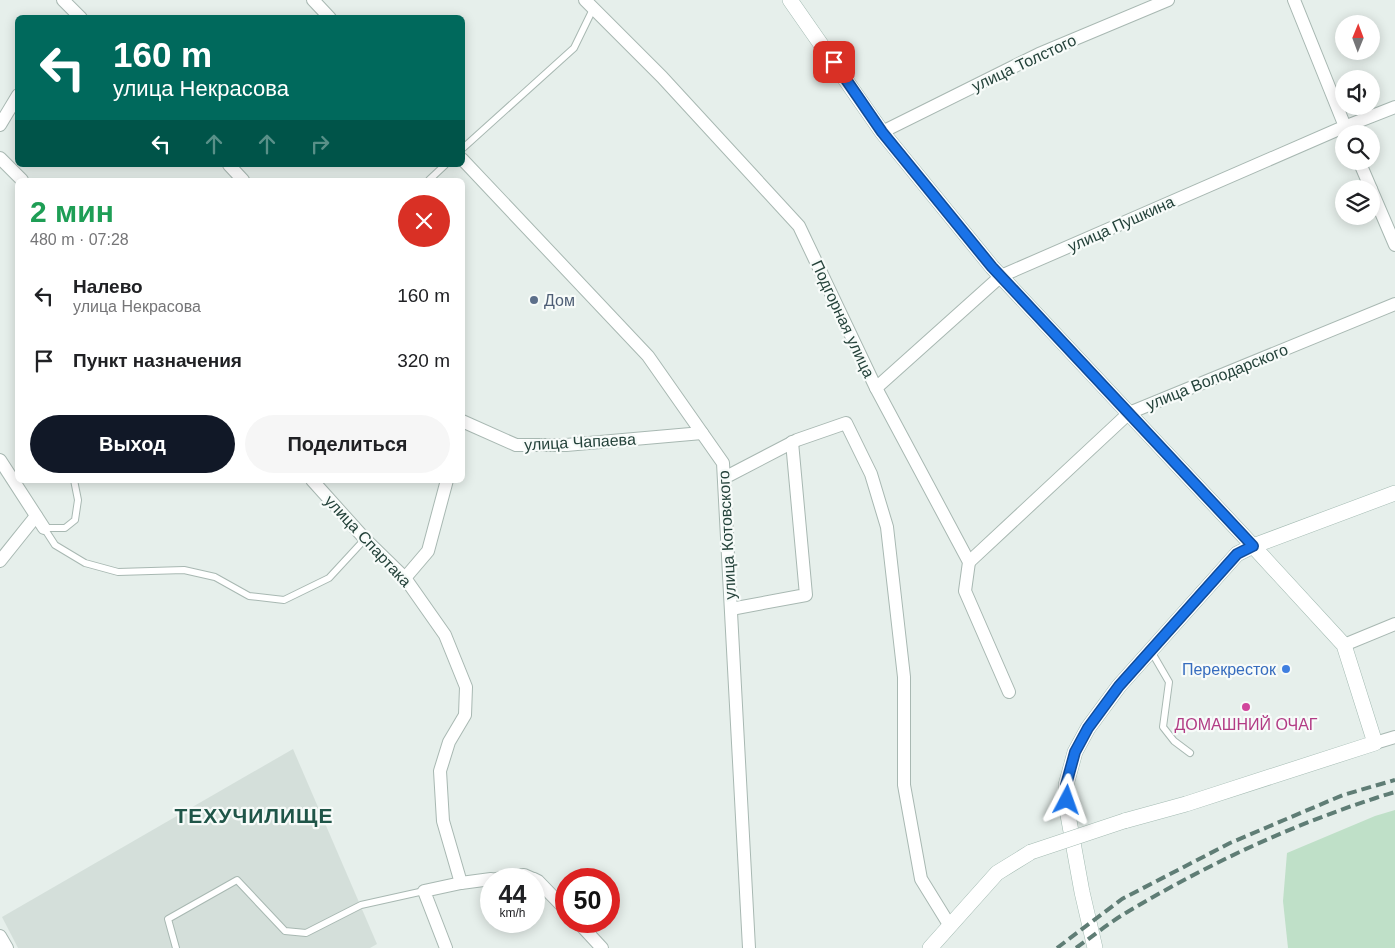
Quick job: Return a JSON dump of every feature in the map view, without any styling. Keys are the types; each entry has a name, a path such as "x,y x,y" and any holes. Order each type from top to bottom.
{"main road":[{"path":"795,2 882,132 1001,276 1344,645 1375,743 1031,852 997,873 930,948"},
{"path":"1095,948 1070,830 1066,785 1075,752 1088,728 1119,686 1237,554 1253,546 1395,493"}],"street":[{"path":"313,0 327,15"},
{"name":"улица Толстого","path":"882,132 1039,54 1168,0"},
{"path":"1294,0 1344,125"},
{"name":"Подгорная улица","path":"589,4 662,76 799,226 876,388 969,562"},
{"path":"66,6 77,15"},
{"path":"0,125 15,100"},
{"name":"улица Пушкина","path":"1357,125 1395,107"},
{"name":"улица Пушкина","path":"876,388 1001,276 1335,135"},
{"path":"0,158 20,178"},
{"name":"улица Котовского","path":"465,162 648,356 723,463 749,948"},
{"path":"231,167 241,178"},
{"path":"1380,210 1395,245"},
{"name":"улица Володарского","path":"969,562 1130,413 1395,304"},
{"name":"улица Чапаева","path":"465,422 516,445 566,445 702,433"},
{"path":"724,478 792,442 846,423 871,474 887,527 904,677 904,785 921,879 950,926"},
{"path":"731,609 806,595 792,442"},
{"path":"0,460 44,528"},
{"name":"улица Спартака","path":"315,483 365,539 405,578 445,635 466,687 465,715 449,742 440,771 443,821 461,883"},
{"path":"405,578 428,552 446,483"},
{"path":"0,561 36,516"},
{"path":"969,562 965,591 1009,692"},
{"path":"1344,645 1395,624"},
{"path":"1375,743 1395,737"},
{"path":"446,948 424,891 480,880"},
{"path":"545,888 555,899"},
{"path":"588,933 602,948"},
{"path":"0,936 7,948"}],"lane":[{"path":"465,146 574,48 589,4"},
{"path":"431,178 443,167"},
{"path":"44,528 65,528 75,520 78,500 75,483"},
{"path":"44,528 54,545 85,563 118,572 184,570 215,577 249,596 284,600 329,578 365,539"},
{"path":"1151,651 1169,682 1163,727 1174,741 1190,753"},
{"path":"176,948 168,919 237,880 285,930 306,933 361,905 424,891"}],"shaded area":[{"path":"293,749 377,944 370,948 18,948 2,917"}],"green space":[{"path":"1395,810 1395,948 1288,948 1283,901 1287,853 1375,816"}],"railway":[{"path":"1057,948 1122,899 1230,843 1343,795 1395,780"},
{"path":"1076,948 1108,924 1193,875 1259,843 1326,815 1395,792"}],"place":[{"name":"Дом","path":"534,300"},
{"name":"Перекресток","path":"1286,669"},
{"name":"ДОМАШНИЙ ОЧАГ","path":"1246,707"}],"district":[{"name":"ТЕХУЧИЛИЩЕ","path":"254,815"}],"route":[{"path":"834,62 882,132 992,267 1253,546 1237,554 1119,686 1088,728 1075,752 1066,785 1067,800"}]}
